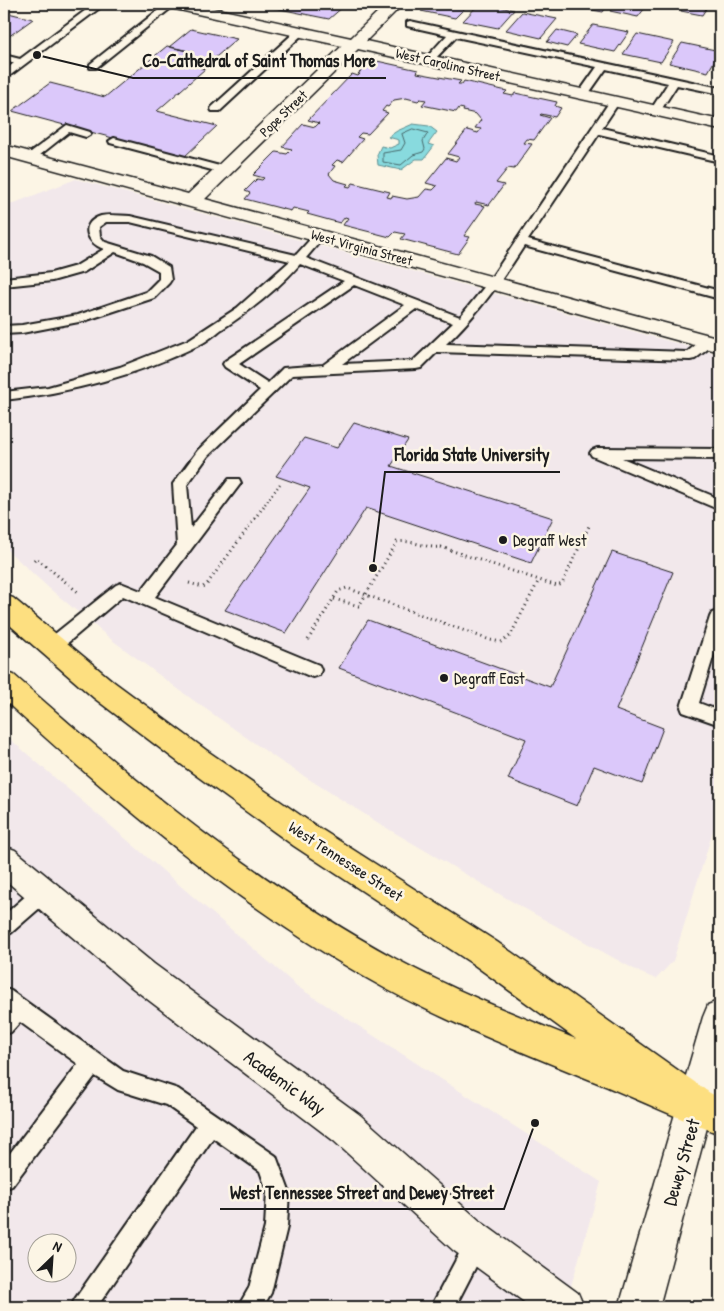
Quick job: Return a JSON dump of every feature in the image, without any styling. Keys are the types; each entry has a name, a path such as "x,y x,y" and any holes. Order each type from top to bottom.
{"main road":[{"name":"West Tennessee Street","path":"4,605 104,690 249,798 485,953 708,1111"},
{"path":"4,683 110,777 212,857 269,898 362,958 397,978 472,1014 708,1111"}],"street":[{"name":"West Carolina Street","path":"175,4 720,125"},
{"name":"Pope Street","path":"192,201 395,4"},
{"name":"West Virginia Street","path":"4,150 714,343"},
{"name":"Academic Way","path":"4,860 142,975 347,1128 476,1243 564,1307"},
{"name":"Dewey Street","path":"638,1307 708,1111 720,1017"}],"lane":[{"path":"4,75 100,4"},
{"path":"93,66 171,4"},
{"path":"410,24 720,91"},
{"path":"216,109 300,32"},
{"path":"429,60 454,33"},
{"path":"4,58 21,62"},
{"path":"583,94 603,66"},
{"path":"655,110 674,81"},
{"path":"185,547 180,484 203,453 288,371 416,365 462,322 494,283 615,102"},
{"path":"31,157 67,128 86,134"},
{"path":"596,130 720,159"},
{"path":"114,141 223,170"},
{"path":"4,330 22,329 80,318 150,295 165,280 165,270 147,259 101,244 94,237 93,226 104,219 130,219 298,259 462,322"},
{"path":"4,396 48,391 116,372 193,343 241,311 287,272 319,236"},
{"path":"522,242 720,295"},
{"path":"4,282 52,277 80,269 114,248"},
{"path":"268,390 230,364 353,280"},
{"path":"328,368 414,304"},
{"path":"434,348 690,356 714,343"},
{"path":"720,454 597,453 720,505"},
{"path":"144,599 234,483"},
{"path":"52,646 121,590 314,670"},
{"path":"718,617 689,707 720,718"},
{"path":"4,927 43,893"},
{"path":"4,1024 11,1003 118,1080 171,1096 268,1164 278,1190 276,1227 259,1293 250,1307"},
{"path":"4,1178 93,1062"},
{"path":"83,1307 211,1123"},
{"path":"443,1307 476,1243"}],"path":[{"path":"166,571 192,584 203,587 232,552 280,484"},
{"path":"334,599 358,607 397,542 404,540 432,548 441,547 557,586 562,584 590,524"},
{"path":"34,560 36,558 98,608"},
{"path":"295,662 338,591 347,588 490,640 502,642 510,636 539,580"}],"shaded area":[{"path":"76,179 720,355 720,808 673,961 656,979 641,973 520,906 385,827 280,761 112,640 50,589 4,547 4,207"},
{"path":"4,734 298,987 601,1182 565,1307 4,1307"}],"water":[{"path":"413,124 429,126 437,132 428,144 434,146 424,159 416,159 401,170 378,165 377,155 381,146 390,148 399,144 399,140 388,137"}],"building":[{"path":"255,4 335,4 344,6 329,19"},
{"path":"428,4 469,4 455,18 421,11"},
{"path":"479,4 514,10 498,28 463,21"},
{"path":"578,4 608,4 603,12 576,7"},
{"path":"616,4 648,4 638,17 610,11"},
{"path":"686,4 709,4 702,15 681,11"},
{"path":"4,12 33,19 8,37 4,36"},
{"path":"522,12 557,19 541,38 506,30"},
{"path":"593,25 629,32 615,52 578,44"},
{"path":"191,29 237,39 203,68 200,68 205,64 185,59 193,52 169,47"},
{"path":"557,30 577,35 567,47 547,42"},
{"path":"637,34 674,42 661,62 623,54"},
{"path":"682,43 720,51 708,72 669,63"},
{"path":"167,46 193,52 185,59 205,64 200,68 205,69 157,111 217,126 184,157 12,111 50,83 105,97"},
{"path":"377,61 418,70 417,73 461,81 458,84 462,84 464,81 507,91 504,94 513,96 515,93 557,102 555,106 561,108 555,117 540,115 550,118 534,140 527,139 524,143 532,144 514,169 508,168 496,183 504,185 489,205 476,202 475,204 485,206 464,236 470,237 458,254 401,239 405,234 395,232 390,237 343,225 348,218 345,217 340,223 307,214 309,212 293,208 291,211 245,199 250,193 245,191 257,179 262,180 264,178 253,175 276,152 287,154 292,149 282,147 303,124 315,127 319,123 308,120 352,74 358,76 367,64 373,65","holes":["406,98 418,101 420,99 426,100 422,105 456,112 459,108 464,109 463,111 476,114 481,120 475,128 481,129 478,133 467,130 448,154 459,157 456,161 446,158 426,183 437,186 433,190 426,189 419,197 407,199 392,196 391,198 387,197 390,192 353,183 350,187 346,186 348,184 334,180 329,174 335,166 332,165 337,160 343,162 363,139 357,137 361,133 368,134 388,113 382,111 386,106 388,107 394,100"]},
{"name":"Degraff West","path":"354,423 408,440 391,466 553,518 531,563 366,508 286,633 225,610 310,488 276,476 304,438 337,448"},
{"name":"Degraff East","path":"612,552 673,572 616,710 663,728 642,784 594,766 577,806 508,779 526,739 339,668 368,620 550,687"}],"place":[{"name":"Co-Cathedral of Saint Thomas More","path":"37,55"},
{"name":"Degraff West","path":"503,540"},
{"name":"Florida State University","path":"373,568"},
{"name":"Degraff East","path":"444,678"},
{"name":"West Tennessee Street and Dewey Street","path":"535,1123"}]}
